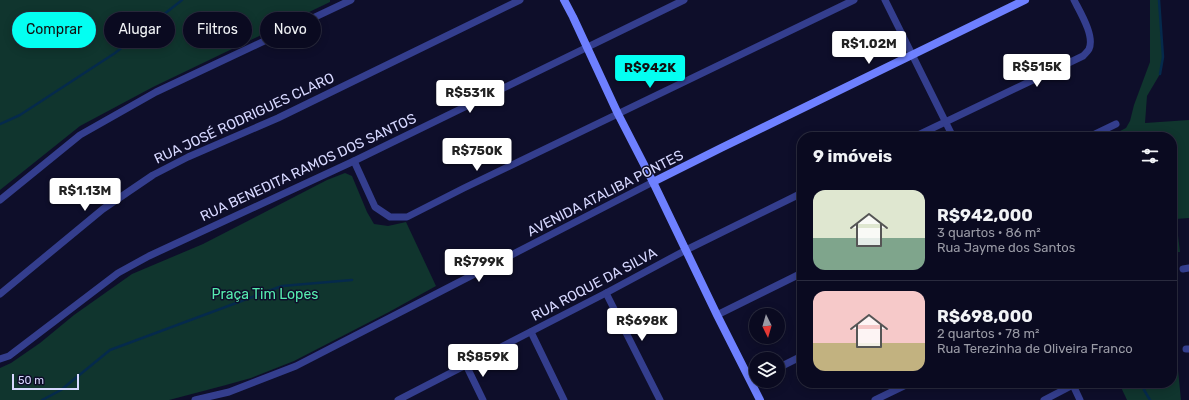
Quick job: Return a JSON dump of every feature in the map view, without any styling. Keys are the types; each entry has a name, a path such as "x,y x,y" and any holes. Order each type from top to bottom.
{"street":[{"path":"0,200 80,135 87,131 156,92 351,0"},
{"name":"RUA JOSÉ RODRIGUES CLARO","path":"0,294 104,209 154,175 188,157 278,118 520,0"},
{"path":"564,0 618,114 653,182 717,315 749,371"},
{"name":"RUA BENEDITA RAMOS DOS SANTOS","path":"0,359 10,356 118,273 149,256 354,161 684,0"},
{"path":"354,161 375,207 390,218 407,217 854,0"},
{"path":"885,0 951,132"},
{"name":"AVENIDA ATALIBA PONTES","path":"195,400 229,392 296,366 653,182 1025,0"},
{"path":"924,132 1083,56 1089,49 1091,40 1074,0"},
{"path":"1099,132 1116,124"},
{"name":"RUA ROQUE DA SILVA","path":"400,400 686,250 797,195"},
{"path":"717,315 797,275"},
{"path":"606,293 660,400"},
{"path":"531,332 564,400"},
{"path":"785,364 797,358"},
{"path":"466,366 483,400"},
{"path":"756,388 760,400"},
{"path":"875,400 900,388"},
{"path":"1044,400 1065,388"},
{"path":"1074,388 1080,400"}],"green space":[{"path":"0,0 330,0 330,2 309,12 260,12 260,36 252,39 252,12 183,12 183,48 234,48 153,87 80,126 0,190"},
{"path":"1150,0 1159,0 1163,57 1160,74 1147,96 1145,123 1189,120 1189,218 1177,219 1177,132 1114,132 1126,128 1130,121 1134,105 1150,62"},
{"name":"Praça Tim Lopes","path":"345,173 352,176 367,212 374,224 388,226 406,222 436,286 294,361 251,378 169,400 0,400 0,368 11,363 40,343 74,315 132,274 203,244 327,180"},
{"path":"1177,227 1180,252 1177,252"},
{"path":"1177,360 1181,400 1127,400 1121,388 1177,388"}],"waterway":[{"path":"0,124 20,115 115,53 182,0"},
{"path":"1159,0 1163,57 1160,74"},
{"path":"42,400 61,390 110,350 282,286 352,280"},
{"path":"1145,388 1144,390 1150,400"}]}
